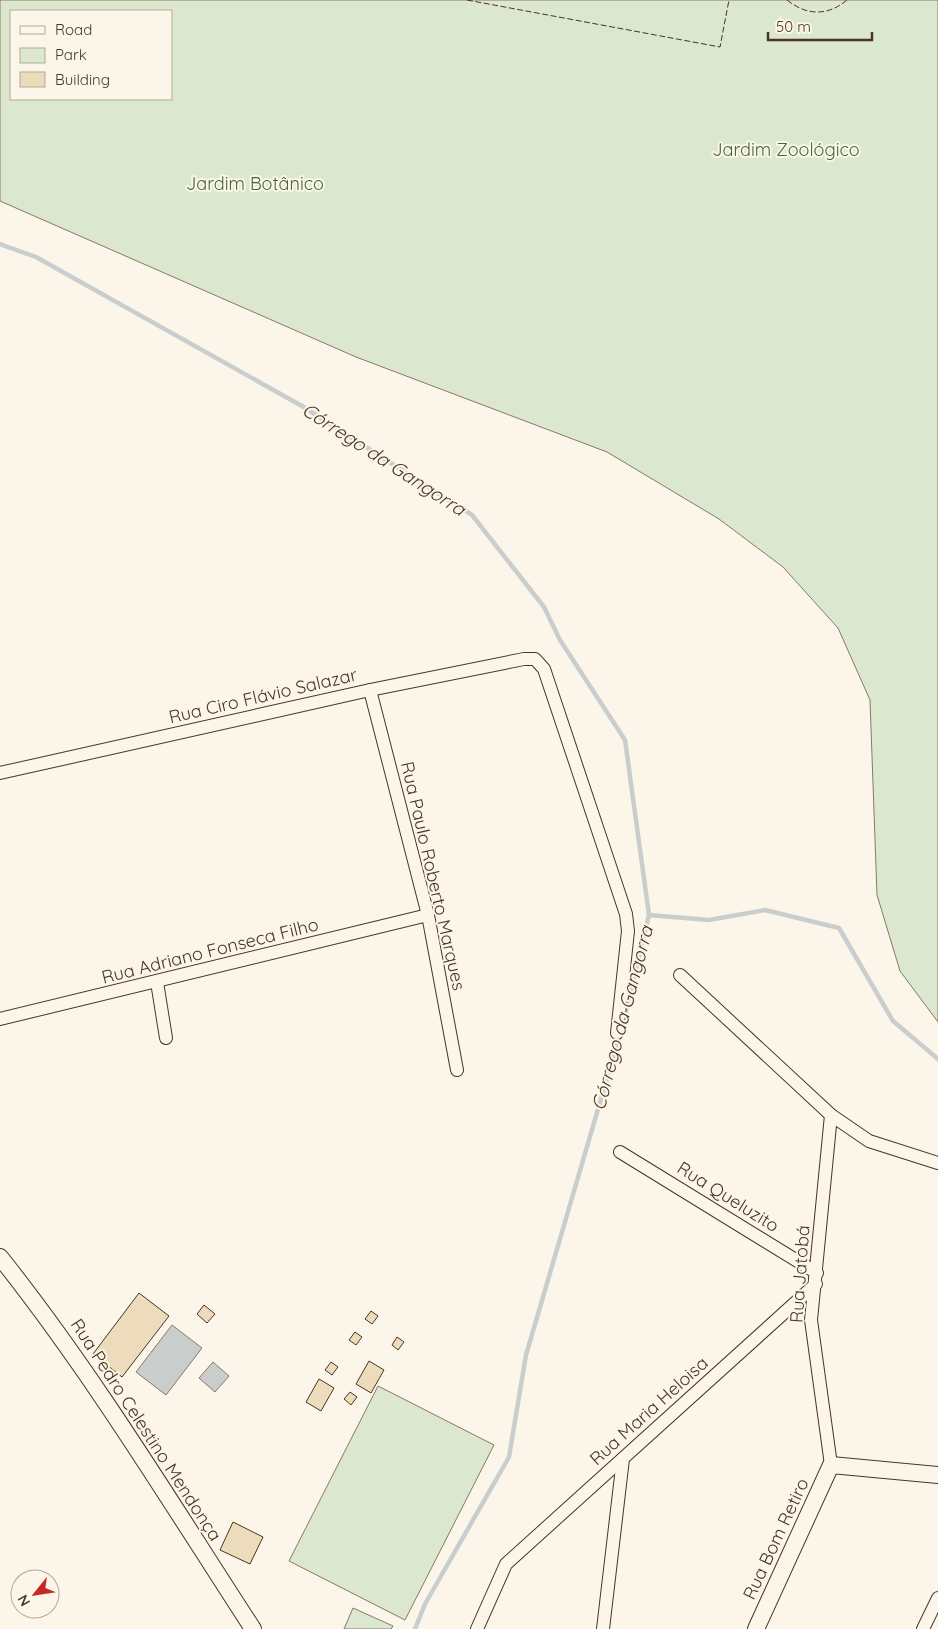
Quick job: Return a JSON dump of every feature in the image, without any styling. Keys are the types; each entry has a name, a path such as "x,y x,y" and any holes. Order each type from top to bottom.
{"street":[{"name":"Rua Ciro Flávio Salazar","path":"0,773 370,690 524,659 535,659 544,669 626,914 628,931 617,1033"},
{"name":"Rua Paulo Roberto Marques","path":"370,690 428,915 457,1070"},
{"name":"Rua Adriano Fonseca Filho","path":"0,1019 428,915"},
{"path":"680,976 831,1115 870,1142 938,1163"},
{"path":"157,982 166,1038"},
{"name":"Rua Jatobá","path":"831,1115 811,1320 831,1465"},
{"name":"Rua Queluzito","path":"620,1152 816,1278"},
{"name":"Rua Pedro Celestino Mendonça","path":"0,1257 50,1320 101,1394 253,1629"},
{"name":"Rua Maria Heloisa","path":"477,1629 506,1564 623,1459 816,1278"},
{"path":"603,1629 623,1459"},
{"path":"831,1465 938,1475"},
{"name":"Rua Bom Retiro","path":"756,1629 831,1465"},
{"path":"923,1629 938,1598"}],"green space":[{"path":"0,0 938,0 938,1022 900,971 877,895 870,700 838,628 783,567 719,519 607,452 356,357 0,201"},
{"path":"378,1386 494,1445 405,1620 289,1561"},
{"path":"353,1608 393,1626 391,1629 344,1629"}],"shaded area":[{"path":"172,1325 202,1348 166,1395 136,1372"},
{"path":"213,1362 229,1376 215,1392 199,1378"}],"building":[{"path":"139,1293 169,1316 122,1377 93,1354"},
{"path":"204,1305 215,1314 207,1323 197,1314"},
{"path":"371,1311 378,1316 372,1324 365,1319"},
{"path":"355,1332 362,1337 356,1345 349,1340"},
{"path":"397,1337 404,1342 398,1350 392,1345"},
{"path":"369,1361 384,1370 371,1393 356,1384"},
{"path":"331,1362 338,1367 332,1375 325,1370"},
{"path":"319,1379 334,1388 321,1411 306,1402"},
{"path":"350,1392 357,1397 351,1405 344,1399"},
{"path":"233,1522 263,1537 250,1564 220,1550"}],"waterway":[{"name":"Córrego da Gangorra","path":"0,244 36,257 302,406 472,515 544,607 560,640 625,740 649,915 625,1015"},
{"path":"649,915 709,920 765,910 839,928 893,1021 938,1059"},
{"name":"Córrego da Gangorra","path":"415,1629 425,1604 509,1457 526,1355 620,1034"}],"fence":[{"path":"467,0 720,47 729,0"},
{"path":"787,0 802,9 817,12 832,9 847,0"}],"park label":[{"name":"Jardim Zoológico","path":"786,150"},
{"name":"Jardim Botânico","path":"255,184"}]}
